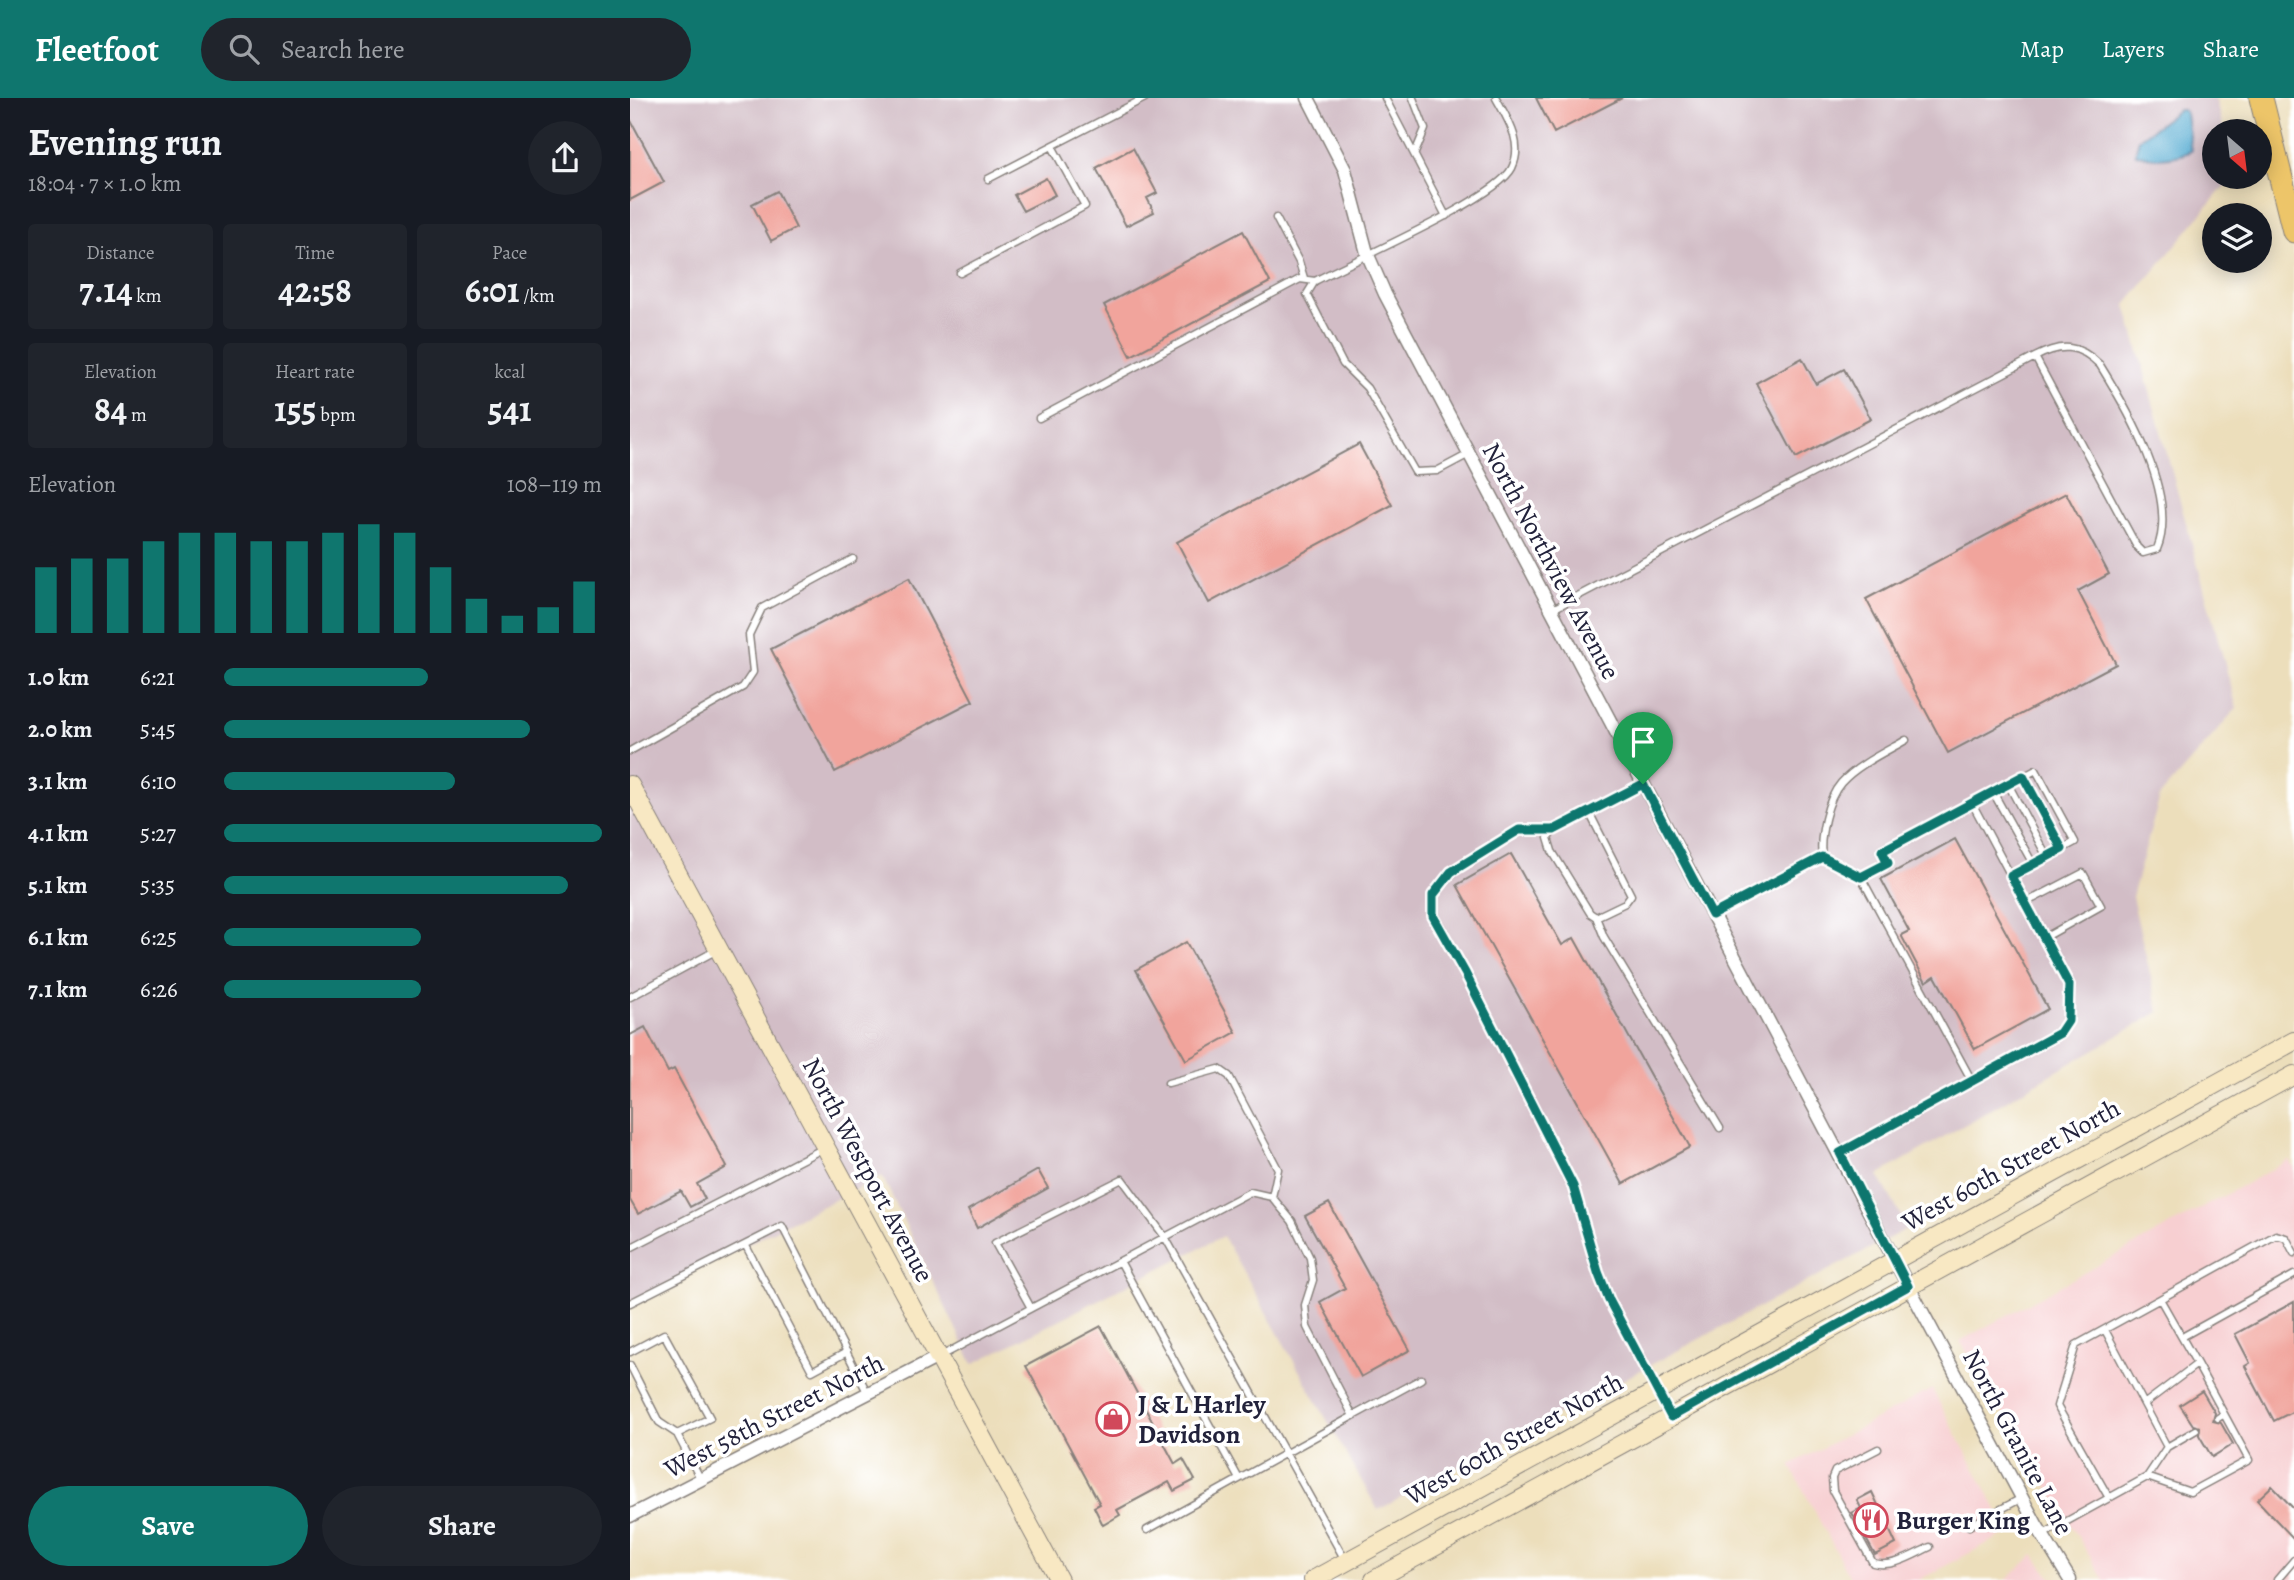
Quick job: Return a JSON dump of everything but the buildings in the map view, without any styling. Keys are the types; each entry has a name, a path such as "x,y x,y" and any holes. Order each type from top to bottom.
{"highway":[{"path":"2261,98 2294,231"}],"main road":[{"name":"North Westport Avenue","path":"630,785 1059,1580"},
{"name":"West 60th Street North","path":"1313,1580 2294,1041"},
{"path":"1374,1580 2294,1075"}],"street":[{"name":"North Northview Avenue","path":"1308,98 1345,170 1367,253 1469,454 1894,1259"},
{"name":"North Granite Lane","path":"1894,1259 2066,1579"},
{"name":"West 58th Street North","path":"630,1516 940,1356"}],"lane":[{"path":"988,179 1145,98"},
{"path":"1385,98 1446,216"},
{"path":"1413,98 1425,128 1415,153"},
{"path":"1469,454 1437,471 1415,472 1367,388 1343,364 1308,300 1310,287 1315,281 1446,216 1485,193 1511,169 1516,136 1496,98"},
{"path":"960,274 1085,206 1052,146"},
{"path":"1276,218 1299,262 1304,278"},
{"path":"1039,418 1304,278 1315,281"},
{"path":"1551,610 2035,356 2052,348 2074,346 2089,354 2106,374 2151,459 2157,478 2162,538 2157,549 2150,554 2137,547 2035,356"},
{"path":"630,751 743,687 752,672 749,635 762,608 852,559"},
{"path":"1822,857 1820,845 1840,783 1906,740"},
{"path":"1861,877 1888,863 1882,851 2036,770 2075,842 2011,876"},
{"path":"2023,776 2062,849"},
{"path":"1643,784 1554,830 1548,838 1552,851 1590,913 1596,917 1604,937 1720,1128"},
{"path":"2008,784 2047,857"},
{"path":"1993,792 2033,864"},
{"path":"1840,1153 2060,1033 2068,1021 2069,985 1972,803"},
{"path":"1589,812 1631,895 1625,903 1596,917"},
{"path":"1554,830 1519,830 1451,872 1433,895 1433,916 1465,973 1573,1186 1598,1272 1671,1417"},
{"path":"1822,857 1861,877 1972,1081"},
{"path":"1712,915 1822,857"},
{"path":"2025,903 2083,873 2101,906 2043,937"},
{"path":"630,997 719,949"},
{"path":"1168,1083 1219,1069 1229,1076 1278,1169 1272,1197"},
{"path":"630,1248 826,1147"},
{"path":"1031,1308 995,1243 1122,1179 1165,1237 1346,1562"},
{"path":"940,1356 1250,1192 1272,1197 1292,1221 1310,1258 1313,1280 1305,1305 1307,1327 1353,1416"},
{"path":"630,1303 782,1226 868,1394"},
{"path":"2109,1498 2057,1405 2076,1345 2276,1235 2286,1238 2294,1253"},
{"path":"746,1246 811,1371 847,1352"},
{"path":"1120,1261 1239,1479"},
{"path":"2182,1337 2294,1275"},
{"path":"2147,1477 2190,1492 2249,1460 2221,1416 2197,1364 2160,1299"},
{"path":"2105,1330 2167,1447"},
{"path":"630,1352 664,1334 710,1418 677,1434"},
{"path":"2144,1404 2197,1364"},
{"path":"630,1365 659,1422 677,1434 701,1480"},
{"path":"1147,1530 1421,1379"},
{"path":"2042,1535 2147,1477 2167,1447 2196,1430"},
{"path":"1878,1449 1835,1471 1832,1478 1833,1491 1873,1563 1883,1566 1900,1561 1930,1546"},
{"path":"1969,1525 2022,1498"},
{"path":"2277,1580 2294,1560"}],"shaded area":[{"path":"630,98 2215,98 2221,119 2202,119 2202,189 2222,189 2210,203 2202,203 2202,213 2126,305 2237,708 2160,796 2132,897 2159,1012 1878,1175 1908,1228 1378,1510 1223,1236 973,1364 882,1176 630,1303"},
{"path":"2289,1160 2294,1168 2294,1580 2104,1580 1960,1341"},
{"path":"1932,1389 2009,1532 1919,1580 1851,1580 1790,1465"},
{"path":"2034,1555 2053,1580 2006,1580"}],"water":[{"path":"2178,110 2183,110 2186,114 2191,151 2163,158 2135,153 2139,139"}],"place":[{"name":"J & L Harley Davidson","path":"1113,1419"},
{"name":"Burger King","path":"1871,1520"}],"route":[{"path":"2023,776 2062,849 2011,876 2069,985 2068,1021 2060,1033 1840,1153 1908,1286 1671,1417 1609,1300 1573,1186 1465,973 1433,916 1433,895 1451,872 1519,830 1554,830 1643,784 1712,915 1822,857 1861,877 1888,863 1882,851 2023,776"}]}
